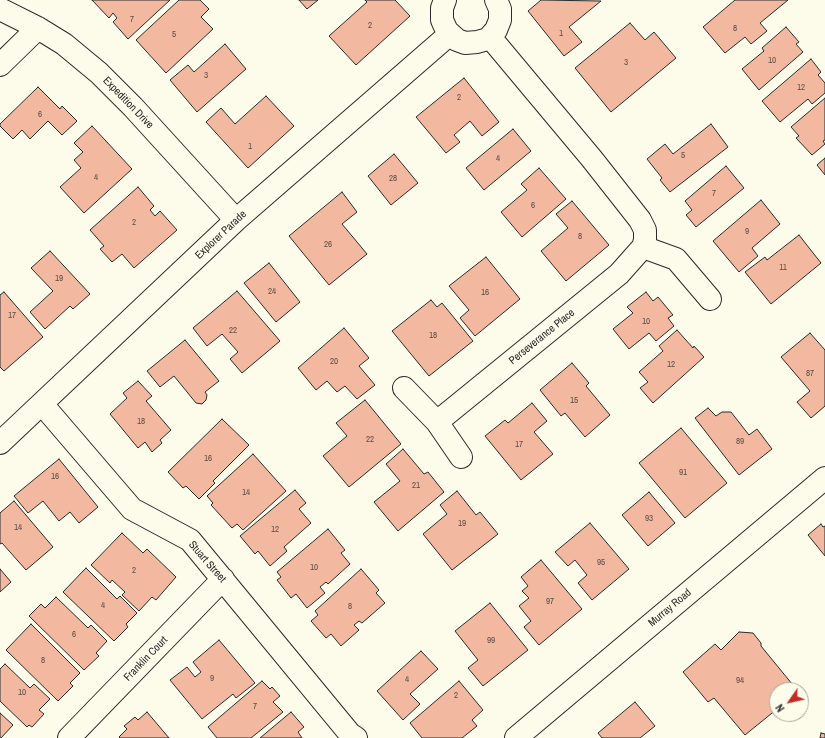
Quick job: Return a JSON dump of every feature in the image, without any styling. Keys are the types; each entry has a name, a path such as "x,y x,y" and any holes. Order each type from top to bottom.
{"street":[{"path":"445,0 442,8 442,20 450,34 457,40 466,43 477,42 490,37 496,30 500,20 500,9 496,0"},
{"name":"Expedition Drive","path":"0,9 38,28 64,44 99,73 133,107 236,220"},
{"path":"0,65 38,28"},
{"name":"Explorer Parade","path":"0,443 236,220 450,34"},
{"path":"490,37 592,159 640,220 645,230 643,247 676,259 710,299"},
{"name":"Perseverance Place","path":"437,422 619,274 643,247"},
{"path":"404,388 437,422 461,457"},
{"name":"Stuart Street","path":"42,404 132,509 190,540 350,734 356,738"},
{"name":"Murray Road","path":"516,738 825,478"},
{"name":"Franklin Court","path":"69,738 223,579"}],"building":[{"path":"92,0 170,0 128,39 113,22 117,18 113,13 109,18"},
{"path":"179,0 200,0 209,9 201,17 213,29 166,73 136,40"},
{"path":"299,0 318,0 307,9"},
{"path":"365,0 395,0 410,16 356,65 329,36 367,2"},
{"path":"541,0 601,1 569,27 582,42 564,56 528,11"},
{"path":"735,0 788,0 760,23 767,31 751,44 745,37 725,53 703,27"},
{"path":"630,23 645,40 654,32 676,58 611,112 575,68"},
{"path":"786,27 799,42 796,44 803,52 759,90 742,69 764,51 762,48"},
{"path":"225,44 246,69 197,112 170,80 188,65 194,72"},
{"path":"811,59 821,72 818,75 825,83 825,93 812,104 808,99 780,122 762,101"},
{"path":"464,78 499,122 482,136 470,121 454,135 460,142 446,153 416,117"},
{"path":"38,87 60,109 62,106 77,121 62,135 48,121 30,139 22,130 13,139 0,126 0,124"},
{"path":"266,96 294,126 248,168 206,122 221,108 235,124"},
{"path":"825,98 825,140 823,141 825,144 812,155 796,138 799,136 791,127"},
{"path":"711,124 728,147 670,192 660,180 662,178 647,159 665,144 673,154"},
{"path":"92,126 132,169 84,213 60,187 81,168 74,160 83,152 74,143"},
{"path":"513,129 531,151 484,190 466,168"},
{"path":"394,154 418,183 391,205 368,176"},
{"path":"825,158 825,175 817,165"},
{"path":"726,166 744,188 696,227 686,215 692,210 685,201"},
{"path":"539,168 566,199 522,237 501,212 527,190 521,184"},
{"path":"138,187 154,206 150,210 155,216 160,211 177,230 134,268 122,254 112,262 100,249 104,246 90,230"},
{"path":"342,192 357,212 342,224 367,254 329,285 289,236"},
{"path":"761,200 780,224 752,248 758,256 739,272 713,241"},
{"path":"572,201 609,245 566,281 541,251 568,228 556,214"},
{"path":"799,235 821,263 771,304 745,272 765,257 767,260"},
{"path":"50,251 90,294 73,309 70,306 45,329 30,312 53,291 31,268"},
{"path":"486,257 520,299 475,336 460,318 469,310 449,286"},
{"path":"269,263 300,302 276,322 244,283"},
{"path":"237,291 280,341 242,373 230,359 238,352 222,334 207,346 193,328"},
{"path":"4,292 43,337 4,371 0,367 0,295"},
{"path":"646,292 653,301 658,297 673,315 668,318 674,326 656,341 649,333 629,349 613,329 633,313 627,307"},
{"path":"431,300 437,307 442,303 473,341 429,376 392,331"},
{"path":"344,328 369,358 359,366 375,385 357,399 345,386 337,392 327,381 316,390 298,368"},
{"path":"677,330 693,348 694,346 704,357 653,403 640,388 648,382 639,372 663,351 659,346"},
{"path":"810,333 825,350 825,406 811,418 797,402 810,391 781,357"},
{"path":"185,340 219,381 205,392 207,395 206,400 202,404 196,403 174,376 160,387 147,371"},
{"path":"572,363 589,383 586,386 610,415 585,437 565,413 561,416 540,390"},
{"path":"138,381 152,396 146,401 171,430 160,440 162,443 152,452 145,442 138,448 110,414 127,398 123,393"},
{"path":"365,400 401,444 349,487 323,456 347,436 336,423"},
{"path":"532,403 547,421 534,432 553,454 521,480 485,436 505,420 508,423"},
{"path":"708,408 716,416 722,412 731,412 749,435 757,429 772,449 739,475 695,418"},
{"path":"222,419 249,445 213,481 215,483 199,499 186,486 183,488 168,472"},
{"path":"681,428 727,483 685,518 639,463"},
{"path":"403,449 424,474 428,472 444,492 398,531 374,502 400,481 386,464"},
{"path":"253,454 286,491 243,530 237,524 232,528 211,505 213,503 207,496"},
{"path":"59,459 98,507 79,523 70,512 59,521 43,501 28,513 14,496"},
{"path":"295,490 306,503 299,509 311,523 284,547 287,551 270,566 258,551 255,554 240,536"},
{"path":"457,491 476,515 480,512 498,534 452,570 423,534 447,514 440,505"},
{"path":"649,492 675,523 648,546 622,515"},
{"path":"14,501 53,547 26,570 2,543 0,544 0,513"},
{"path":"590,523 629,569 592,600 578,583 587,575 575,560 568,566 555,552"},
{"path":"821,524 823,527 825,526 825,556 808,535"},
{"path":"328,529 345,550 341,553 350,564 328,584 326,582 320,587 325,593 307,608 296,594 291,598 277,580 281,577 277,572"},
{"path":"122,533 143,553 147,549 176,577 156,600 152,597 139,611 122,595 125,592 112,580 110,583 91,565"},
{"path":"541,560 582,609 539,645 524,627 531,621 519,606 529,598 522,591 528,586 521,577"},
{"path":"86,568 117,599 120,596 137,613 126,624 128,627 114,641 63,592"},
{"path":"0,569 11,582 0,592"},
{"path":"361,569 379,590 376,593 385,603 362,623 359,621 354,625 359,630 341,646 331,634 326,638 311,621 318,615 315,611"},
{"path":"56,597 88,628 91,625 107,641 96,653 99,656 84,670 29,616 41,604 45,608"},
{"path":"490,603 528,650 483,686 468,668 478,660 455,631"},
{"path":"31,624 80,673 70,683 73,686 58,701 6,650"},
{"path":"739,632 753,633 761,643 761,646 790,682 769,682 769,716 745,735 714,698 708,702 683,672 715,644 721,650"},
{"path":"219,640 255,683 236,698 233,694 202,719 170,680 187,667 195,677 201,672 193,662"},
{"path":"421,651 438,669 410,694 420,704 403,720 377,691"},
{"path":"5,664 30,688 34,684 50,699 39,710 44,714 32,727 29,725 27,727 0,701 0,669"},
{"path":"262,681 270,689 272,687 280,696 273,702 283,712 251,738 217,738 208,727"},
{"path":"459,681 483,710 472,720 477,726 462,738 422,738 410,723"},
{"path":"635,702 655,726 640,738 602,738 598,733"},
{"path":"147,712 169,738 119,737 127,729 124,726 135,717 138,720"},
{"path":"291,712 304,727 298,732 302,738 260,738"},
{"path":"0,713 13,725 1,738 0,738"},
{"path":"821,733 825,734 825,738 820,738"}]}
